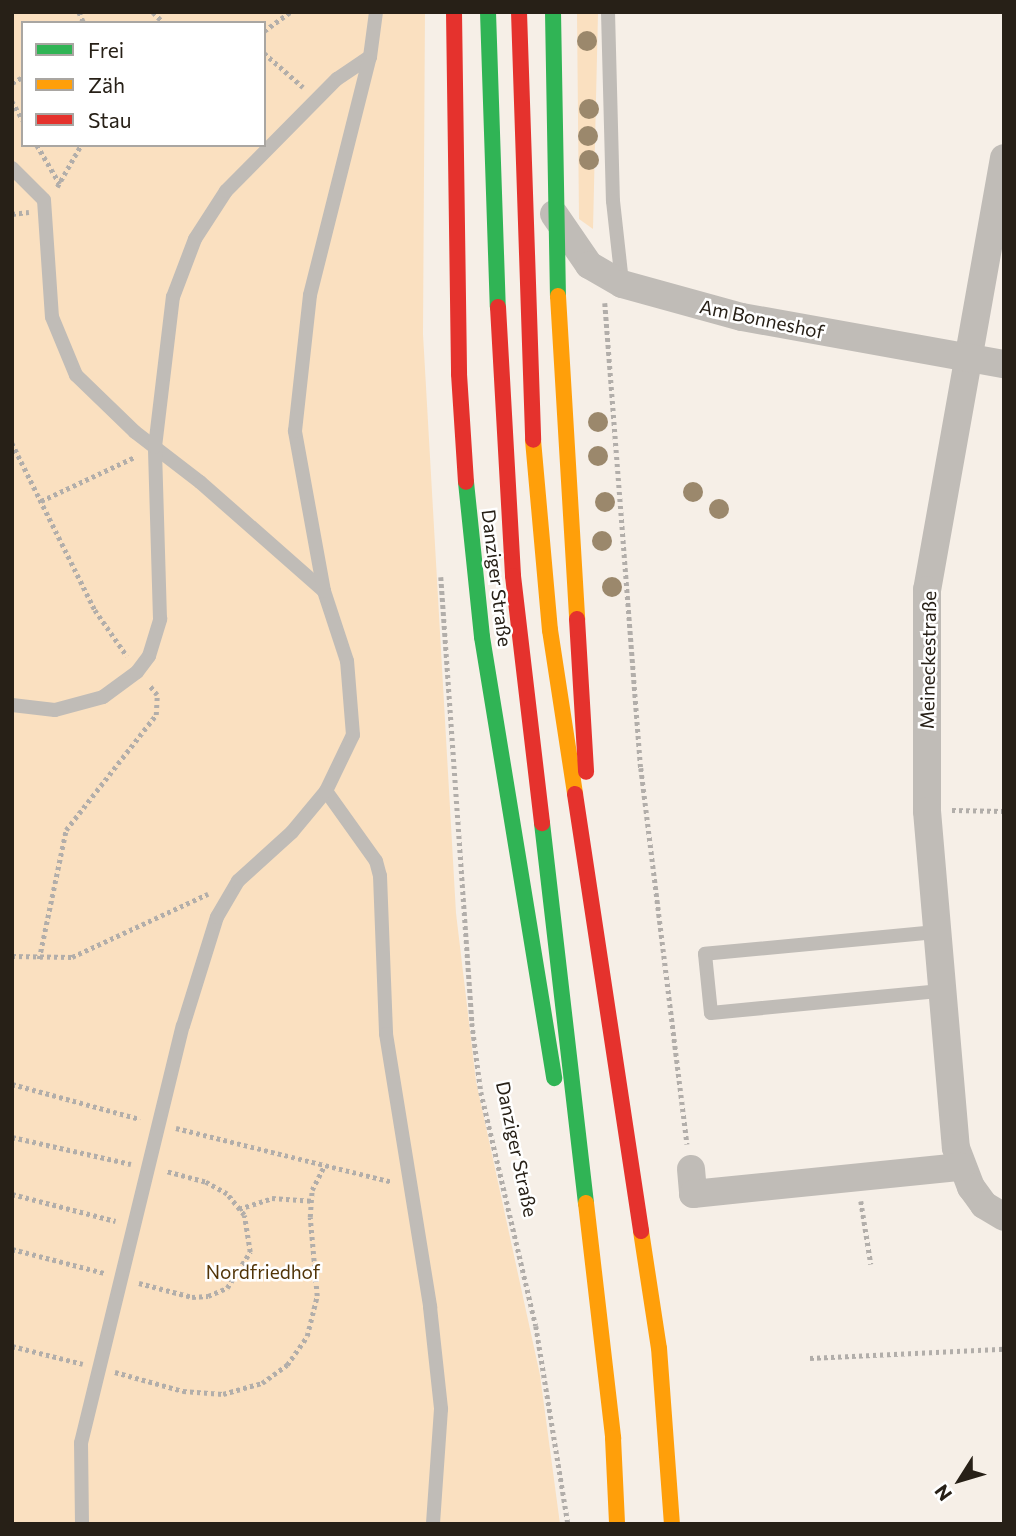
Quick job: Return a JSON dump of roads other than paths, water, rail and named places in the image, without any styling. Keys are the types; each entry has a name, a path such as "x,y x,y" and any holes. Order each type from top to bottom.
{"main road":[{"name":"Danziger Straße","path":"454,12 459,374 467,503 482,637 557,1095 579,1139"},
{"name":"Danziger Straße","path":"488,12 492,207 513,576 613,1438 617,1524"},
{"path":"519,12 533,455 550,630 659,1348 672,1524"},
{"path":"553,12 554,214 600,946"}],"street":[{"name":"Meineckestraße","path":"1004,158 999,212 966,358 927,590 927,811 951,1124 961,1167 984,1205 1004,1217"},
{"name":"Am Bonneshof","path":"554,214 589,265 613,290 742,317 1004,364"},
{"path":"691,1169 693,1194 961,1167"}],"lane":[{"path":"82,1524 81,1443 159,1124 217,917 238,881 292,832 326,791 353,734 347,661 324,591 295,431 310,295 370,57 376,12"},
{"path":"608,12 613,290"},
{"path":"12,705 55,710 81,705 103,697 138,672 149,656 160,619 155,447 173,297 195,239 226,191 337,79 370,57"},
{"path":"12,168 44,200 47,285 61,348 93,394 324,591"},
{"path":"326,791 372,854 380,876 386,1034 430,1307 442,1409 433,1524"},
{"path":"936,932 705,954 711,1013 941,991"}],"park label":[{"name":"Nordfriedhof","path":"263,1272"}]}
